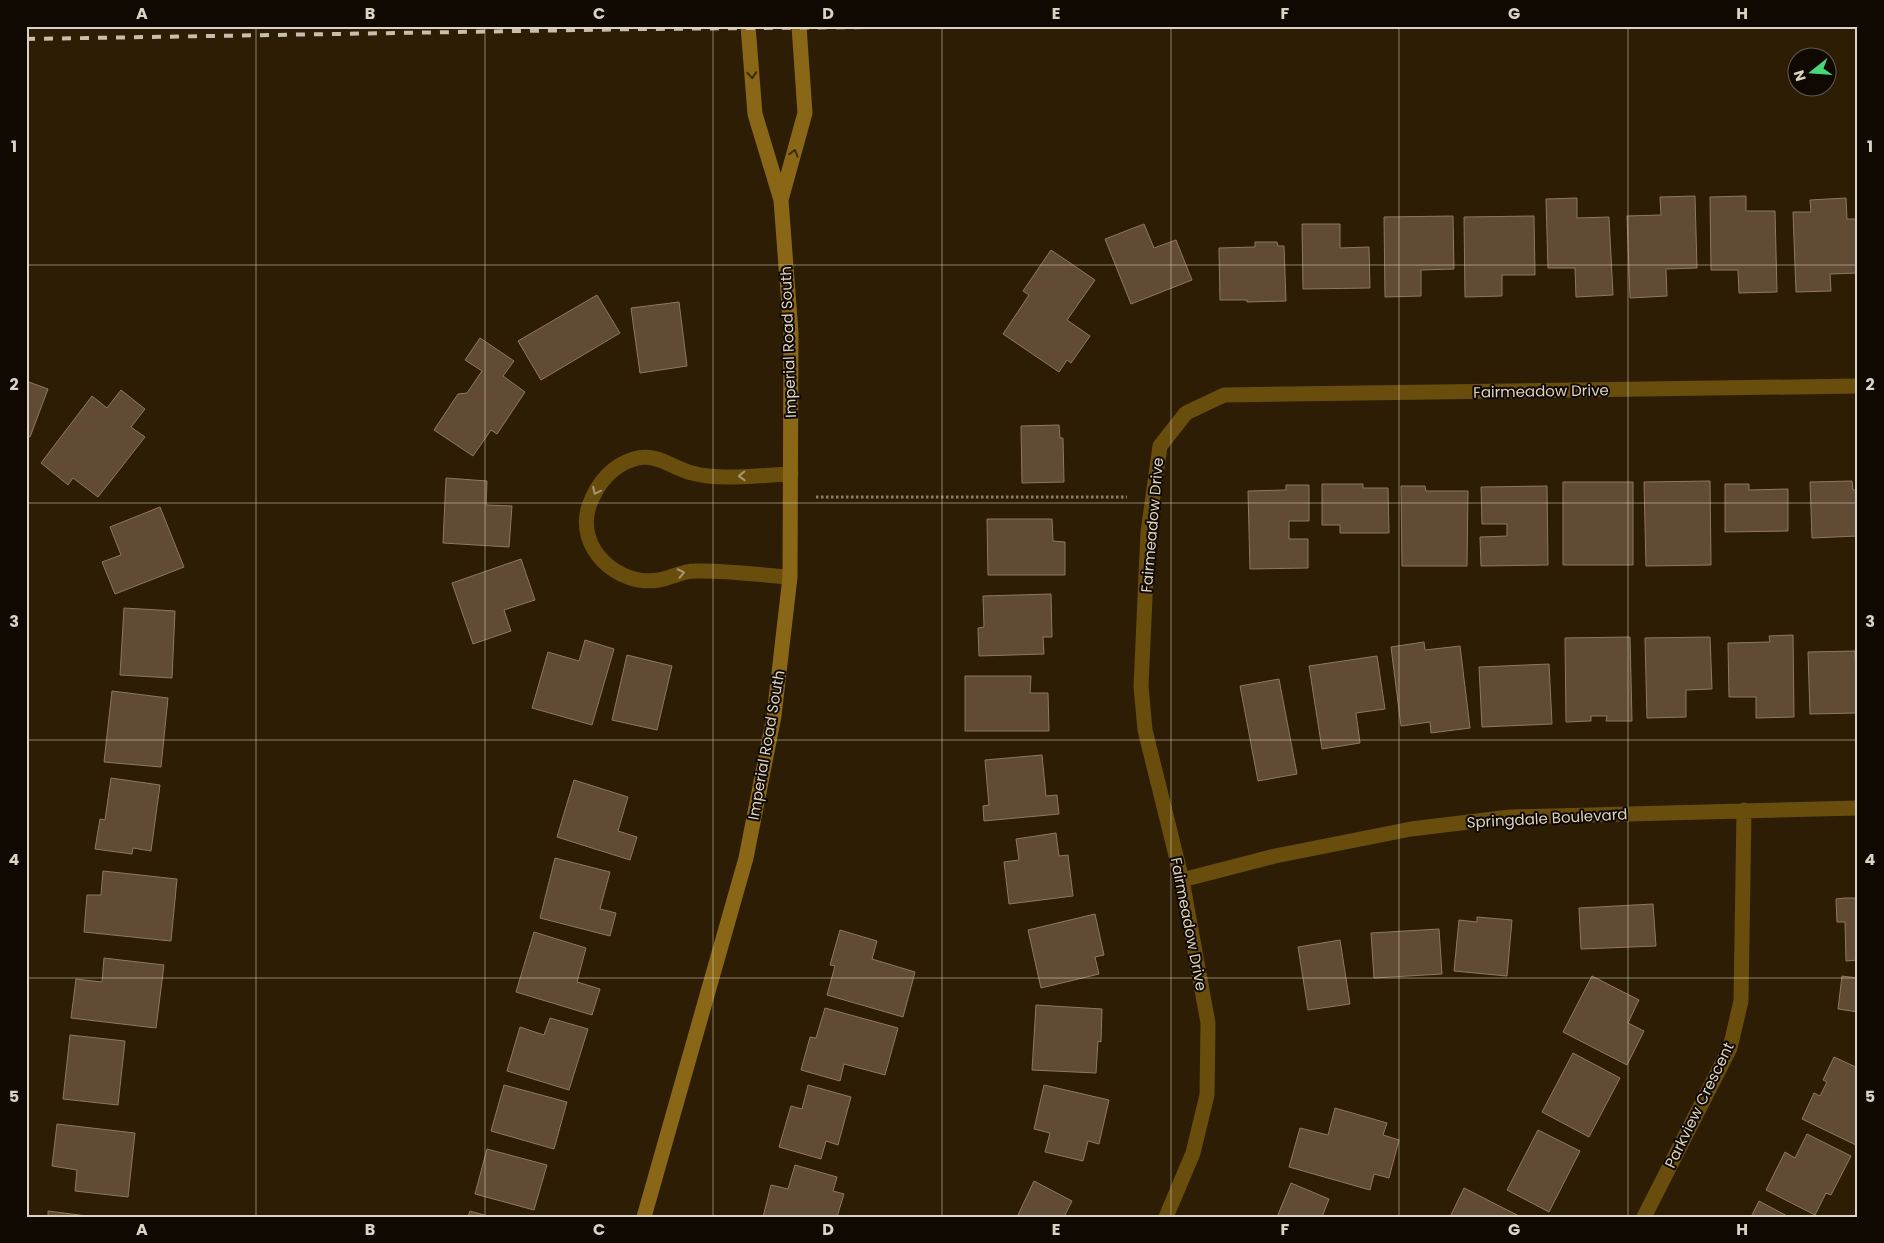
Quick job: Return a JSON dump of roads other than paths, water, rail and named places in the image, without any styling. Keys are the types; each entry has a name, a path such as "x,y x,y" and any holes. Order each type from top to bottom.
{"street":[{"name":"Imperial Road South","path":"644,1217 746,858 774,716 790,577 791,333 782,200 755,114 748,26"},
{"name":"Imperial Road South","path":"782,200 805,113 799,26"},
{"name":"Fairmeadow Drive","path":"1166,1217 1194,1153 1207,1095 1208,1023 1182,880 1145,730 1141,686 1148,532 1160,446 1186,413 1224,395 1858,386"},
{"path":"790,577 694,571 658,580 634,580 612,571 597,555 586,532 588,508 598,485 614,468 635,459 648,457 666,461 692,473 707,475 791,474"},
{"name":"Springdale Boulevard","path":"1182,880 1275,856 1411,829 1510,817 1858,808"},
{"name":"Parkview Crescent","path":"1644,1217 1730,1048 1741,1002 1744,810"}],"railway":[{"path":"26,39 643,29 981,26"}]}
